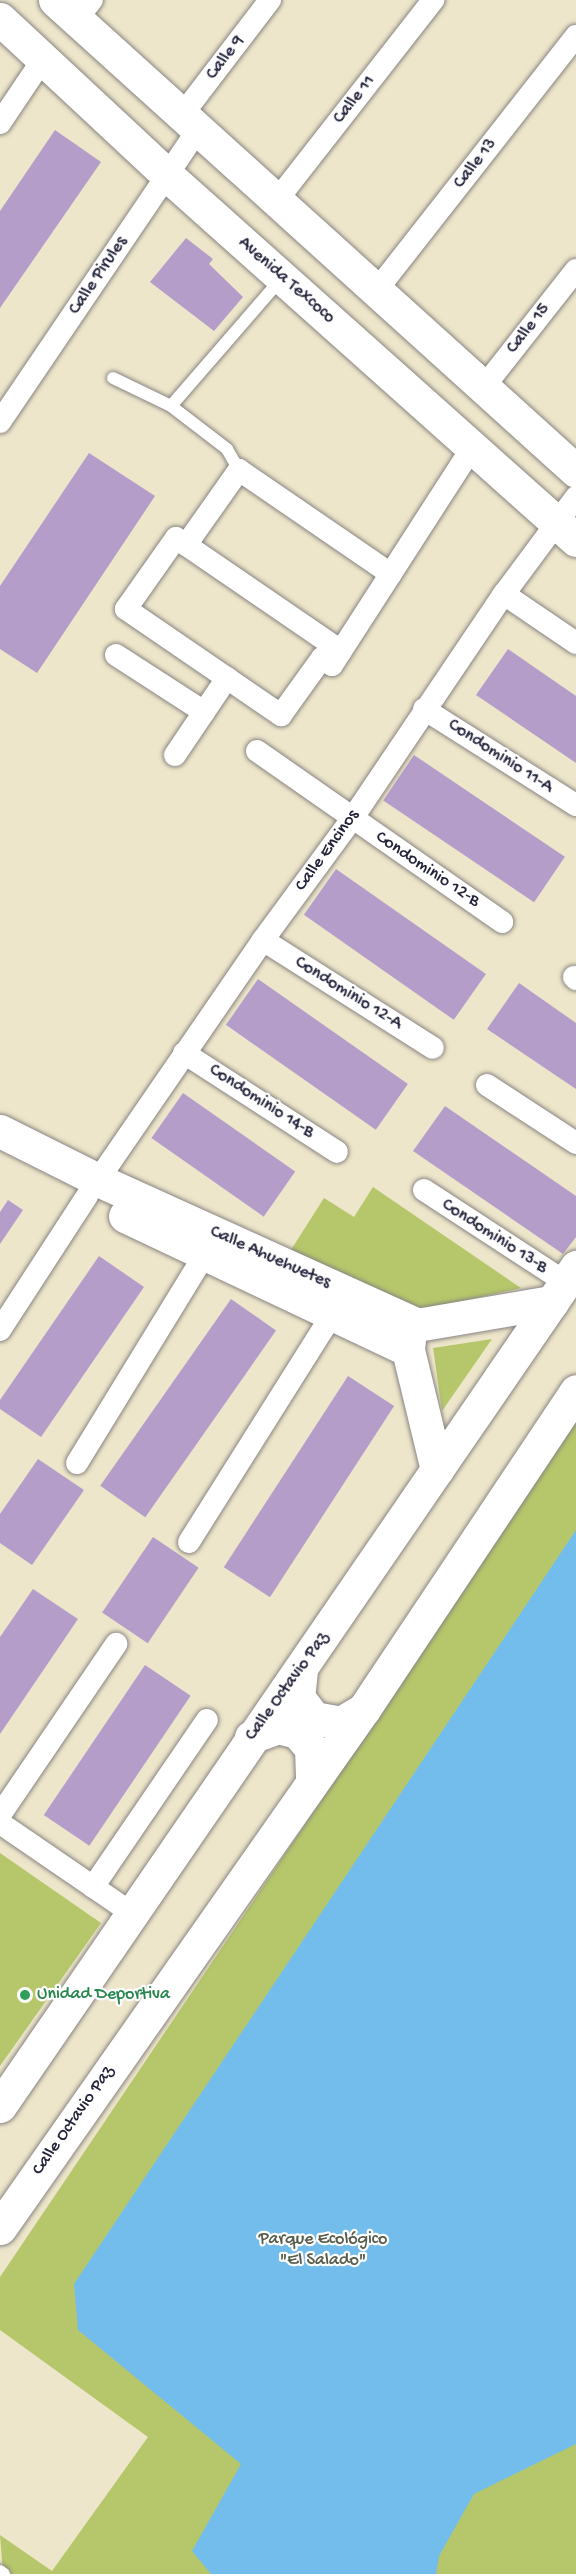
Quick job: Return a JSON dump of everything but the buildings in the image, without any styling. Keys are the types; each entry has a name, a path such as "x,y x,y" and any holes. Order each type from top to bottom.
{"street":[{"name":"Calle 9","path":"190,123 270,0"},
{"name":"Calle 11","path":"277,200 433,0"},
{"path":"75,6 190,123 576,471"},
{"name":"Avenida Texcoco","path":"0,19 166,175 473,446 569,519"},
{"name":"Calle 13","path":"376,291 576,36"},
{"path":"0,123 43,59"},
{"name":"Calle Pirules","path":"0,422 166,175 190,123"},
{"name":"Calle 15","path":"483,388 576,270"},
{"path":"341,651 176,538 126,609 281,715 322,658 332,665 473,446"},
{"path":"186,545 238,470 391,574"},
{"name":"Calle Encinos","path":"0,1329 184,1053 352,819 424,709 504,594 569,519"},
{"path":"504,594 576,643"},
{"path":"116,655 204,712"},
{"path":"176,755 227,678"},
{"name":"Condominio 11-A","path":"424,709 576,806"},
{"name":"Condominio 12-B","path":"257,751 502,922"},
{"name":"Condominio 12-A","path":"263,940 433,1048"},
{"name":"Condominio 14-B","path":"184,1053 337,1152"},
{"path":"487,1085 576,1143"},
{"name":"Calle Ahuehuetes","path":"0,1131 204,1256 332,1315 413,1337"},
{"name":"Calle Ahuehuetes","path":"0,1155 92,1188 413,1337"},
{"name":"Condominio 13-B","path":"424,1190 564,1284"},
{"path":"77,1463 204,1256"},
{"path":"437,1470 413,1337 564,1284"},
{"name":"Calle Octavio Paz","path":"0,2106 564,1284"},
{"path":"189,1542 332,1315"},
{"name":"Calle Octavio Paz","path":"0,2228 312,1779 364,1709 576,1391"},
{"path":"0,1815 116,1644"},
{"path":"301,1670 298,1697 314,1718 341,1724 364,1709"},
{"path":"93,1887 207,1720"},
{"path":"251,1737 278,1727 297,1732 314,1758 312,1779"},
{"path":"0,1823 133,1914"}],"lane":[{"path":"171,406 282,278"},
{"path":"113,378 171,406 227,449 238,470"},
{"path":"0,2571 4,2574"}],"green space":[{"path":"373,1187 521,1288 408,1313 287,1256 324,1198 354,1217"},
{"path":"492,1339 442,1411 433,1348"},
{"name":"Parque Ecológico \"El Salado\"","path":"576,1422 576,2574 3,2574 0,2535 52,2571 148,2437 0,2330 0,2277"},
{"name":"Unidad Deportiva","path":"0,1853 101,1923 0,2066"}],"water":[{"name":"Parque Ecológico \"El Salado\"","path":"576,1530 576,2444 474,2494 439,2556 436,2574 211,2574 192,2551 241,2464 78,2330 74,2284"}],"place":[{"name":"Unidad Deportiva","path":"25,1995"}]}
